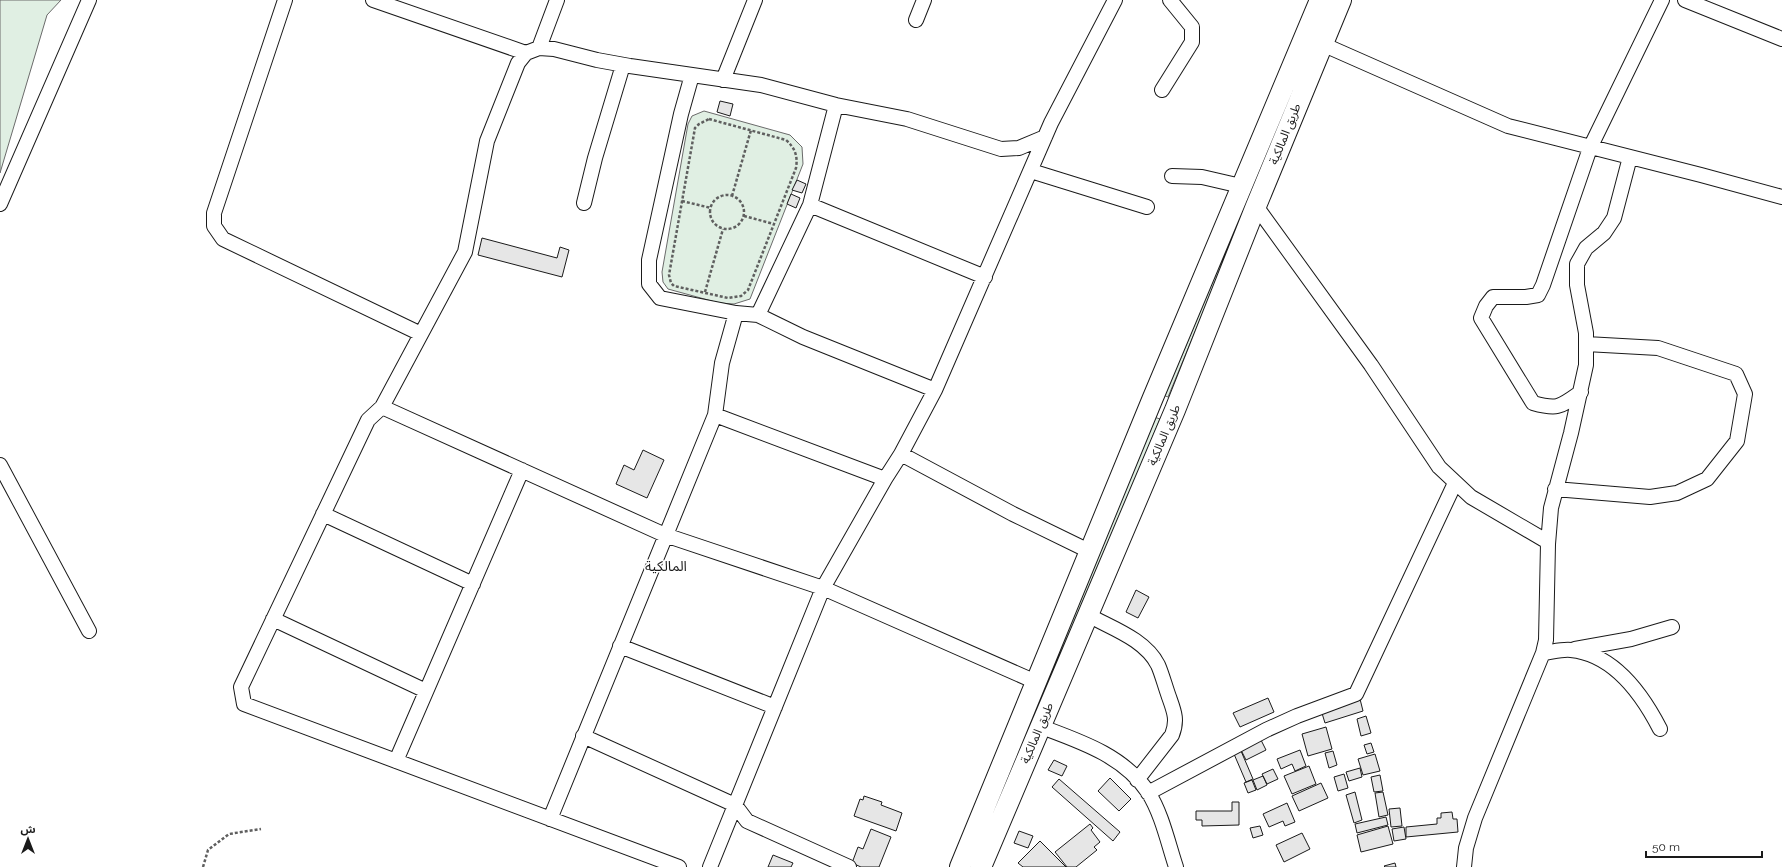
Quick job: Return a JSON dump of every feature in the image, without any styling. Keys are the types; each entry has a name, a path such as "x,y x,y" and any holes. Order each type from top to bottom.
{"main road":[{"name":"طريق المالكية","path":"960,867 979,855 1039,726 1088,615 1175,410 1322,44 1328,4"},
{"name":"طريق المالكية","path":"979,855 1036,682 1241,186 1328,4"},
{"path":"1152,400 1175,410"}],"street":[{"path":"0,204 89,0"},
{"path":"285,0 214,213 214,226 223,239 421,334"},
{"path":"373,0 532,50 554,49 623,65 761,85 836,105 907,119 1001,149 1019,148 1045,137"},
{"path":"557,0 532,50 518,63 487,141 465,252 382,407 368,420 241,687 244,704 679,867"},
{"path":"723,80 755,0"},
{"path":"916,20 924,0"},
{"path":"710,867 823,588 885,479 901,454 935,390 1051,123 1116,0"},
{"path":"1162,90 1192,42 1192,27 1170,0"},
{"path":"1581,392 1562,406 1550,408 1533,403 1481,318 1486,306 1493,297 1526,297 1538,295 1543,285 1590,148 1662,0"},
{"path":"1685,0 1782,39"},
{"path":"1322,44 1508,126 1782,197"},
{"path":"584,203 595,158 623,65"},
{"path":"692,75 681,114 649,260 649,284 660,298 736,313 758,314 803,337 935,390"},
{"path":"758,314 810,205 836,105"},
{"path":"1464,867 1466,848 1475,818 1543,653 1546,640 1548,542 1551,508 1581,392 1586,365 1584,319 1577,285 1577,264 1586,248 1604,232 1614,218 1630,157"},
{"path":"1031,170 1147,207"},
{"path":"1172,176 1202,177 1241,186"},
{"path":"810,205 985,277"},
{"path":"1256,206 1371,365 1439,467 1471,497 1548,542"},
{"path":"550,819 715,415 722,363 736,313"},
{"path":"1555,489 1650,497 1677,493 1707,479 1737,441 1745,394 1736,374 1658,348 1586,344"},
{"path":"382,407 665,535 823,588 1036,682"},
{"path":"715,415 885,479"},
{"path":"901,454 1013,514 1091,552"},
{"path":"0,465 89,631"},
{"path":"396,761 522,470"},
{"path":"1148,793 1266,730 1297,716 1356,694 1455,483"},
{"path":"323,514 472,584"},
{"path":"1088,615 1135,640 1149,653 1158,664 1176,714 1176,727 1172,735 1137,780"},
{"path":"273,619 426,691"},
{"path":"1543,653 1570,650 1632,639 1672,627"},
{"path":"620,646 775,707"},
{"path":"1570,650 1587,654 1606,663 1619,673 1632,686 1660,729"},
{"path":"1039,726 1092,746 1114,760 1137,780 1148,793 1158,815 1176,867"},
{"path":"583,736 735,805 747,821 849,867"}],"path":[{"path":"709,119 786,140 793,146 796,153 796,168 745,294 741,296 728,298 674,286 669,280 682,201 696,126 709,119"},
{"path":"732,196 751,130"},
{"path":"722,196 732,196 744,206 744,216 739,225 728,229 723,229 718,227 711,219 711,208 717,199 722,196"},
{"path":"682,201 711,208"},
{"path":"744,216 774,224"},
{"path":"705,292 723,229"},
{"path":"203,867 208,850 228,834 261,829"}],"green space":[{"path":"0,0 61,0 47,15 0,173"},
{"path":"1319,20 1323,22 1168,397 1163,395"},
{"path":"704,111 790,135 802,147 803,164 750,299 734,304 719,303 668,289 663,282 662,272 688,124 692,116"},
{"path":"1154,417 1160,419 992,826 986,824"}],"building":[{"path":"720,101 733,104 730,116 717,112"},
{"path":"797,180 806,184 802,193 792,190"},
{"path":"791,194 800,198 796,208 787,204"},
{"path":"482,238 557,258 560,247 569,250 562,277 478,255"},
{"path":"643,450 664,460 647,498 616,484 624,465 634,470"},
{"path":"1136,590 1149,597 1138,618 1126,612"},
{"path":"1268,698 1274,712 1240,727 1233,713"},
{"path":"1360,699 1363,711 1325,723 1321,710"},
{"path":"1366,716 1371,733 1361,736 1357,719"},
{"path":"1326,727 1332,749 1308,756 1302,734"},
{"path":"1261,740 1266,750 1246,760 1241,750"},
{"path":"1371,743 1374,752 1367,754 1364,745"},
{"path":"1300,750 1306,766 1295,771 1292,764 1281,769 1277,759"},
{"path":"1241,751 1253,779 1246,782 1234,754"},
{"path":"1333,751 1337,765 1329,768 1325,753"},
{"path":"1375,754 1380,771 1363,775 1358,759"},
{"path":"1054,760 1067,766 1062,776 1048,770"},
{"path":"1309,766 1316,784 1292,794 1284,776"},
{"path":"1360,768 1362,777 1349,781 1346,772"},
{"path":"1273,769 1278,779 1267,784 1262,774"},
{"path":"1344,774 1348,788 1338,791 1334,777"},
{"path":"1380,775 1383,791 1374,792 1371,777"},
{"path":"1263,776 1267,785 1257,790 1253,780"},
{"path":"1110,778 1131,799 1119,811 1098,791"},
{"path":"1059,779 1120,832 1113,841 1052,787"},
{"path":"1252,780 1256,790 1248,793 1244,783"},
{"path":"1321,783 1328,798 1299,811 1292,796"},
{"path":"1355,792 1362,820 1354,823 1346,795"},
{"path":"1383,792 1388,815 1379,817 1375,793"},
{"path":"864,796 882,802 881,805 902,813 896,831 854,816 860,799 863,800"},
{"path":"1232,802 1239,802 1239,825 1202,826 1202,820 1196,820 1196,811 1232,811"},
{"path":"1287,803 1295,822 1285,826 1283,821 1269,827 1263,814"},
{"path":"1400,808 1402,826 1391,827 1389,809"},
{"path":"1452,812 1453,819 1457,819 1458,832 1406,837 1406,827 1437,824 1437,818 1441,818 1441,813"},
{"path":"1386,817 1388,825 1357,833 1355,824"},
{"path":"1090,824 1093,828 1091,830 1100,842 1094,847 1097,850 1076,867 1067,867 1055,852"},
{"path":"1260,826 1263,835 1253,838 1250,828"},
{"path":"1388,826 1393,844 1361,852 1357,835"},
{"path":"1404,827 1406,839 1394,841 1392,829"},
{"path":"871,829 891,837 879,867 861,867 852,863 858,847 863,849"},
{"path":"1019,831 1033,836 1028,848 1014,843"},
{"path":"1302,833 1310,849 1284,862 1276,845"},
{"path":"1040,841 1066,867 1023,867 1018,863"},
{"path":"773,855 793,863 791,867 768,867"},
{"path":"1395,863 1396,867 1384,866"}],"district":[{"name":"المالكية","path":"666,566"}]}
